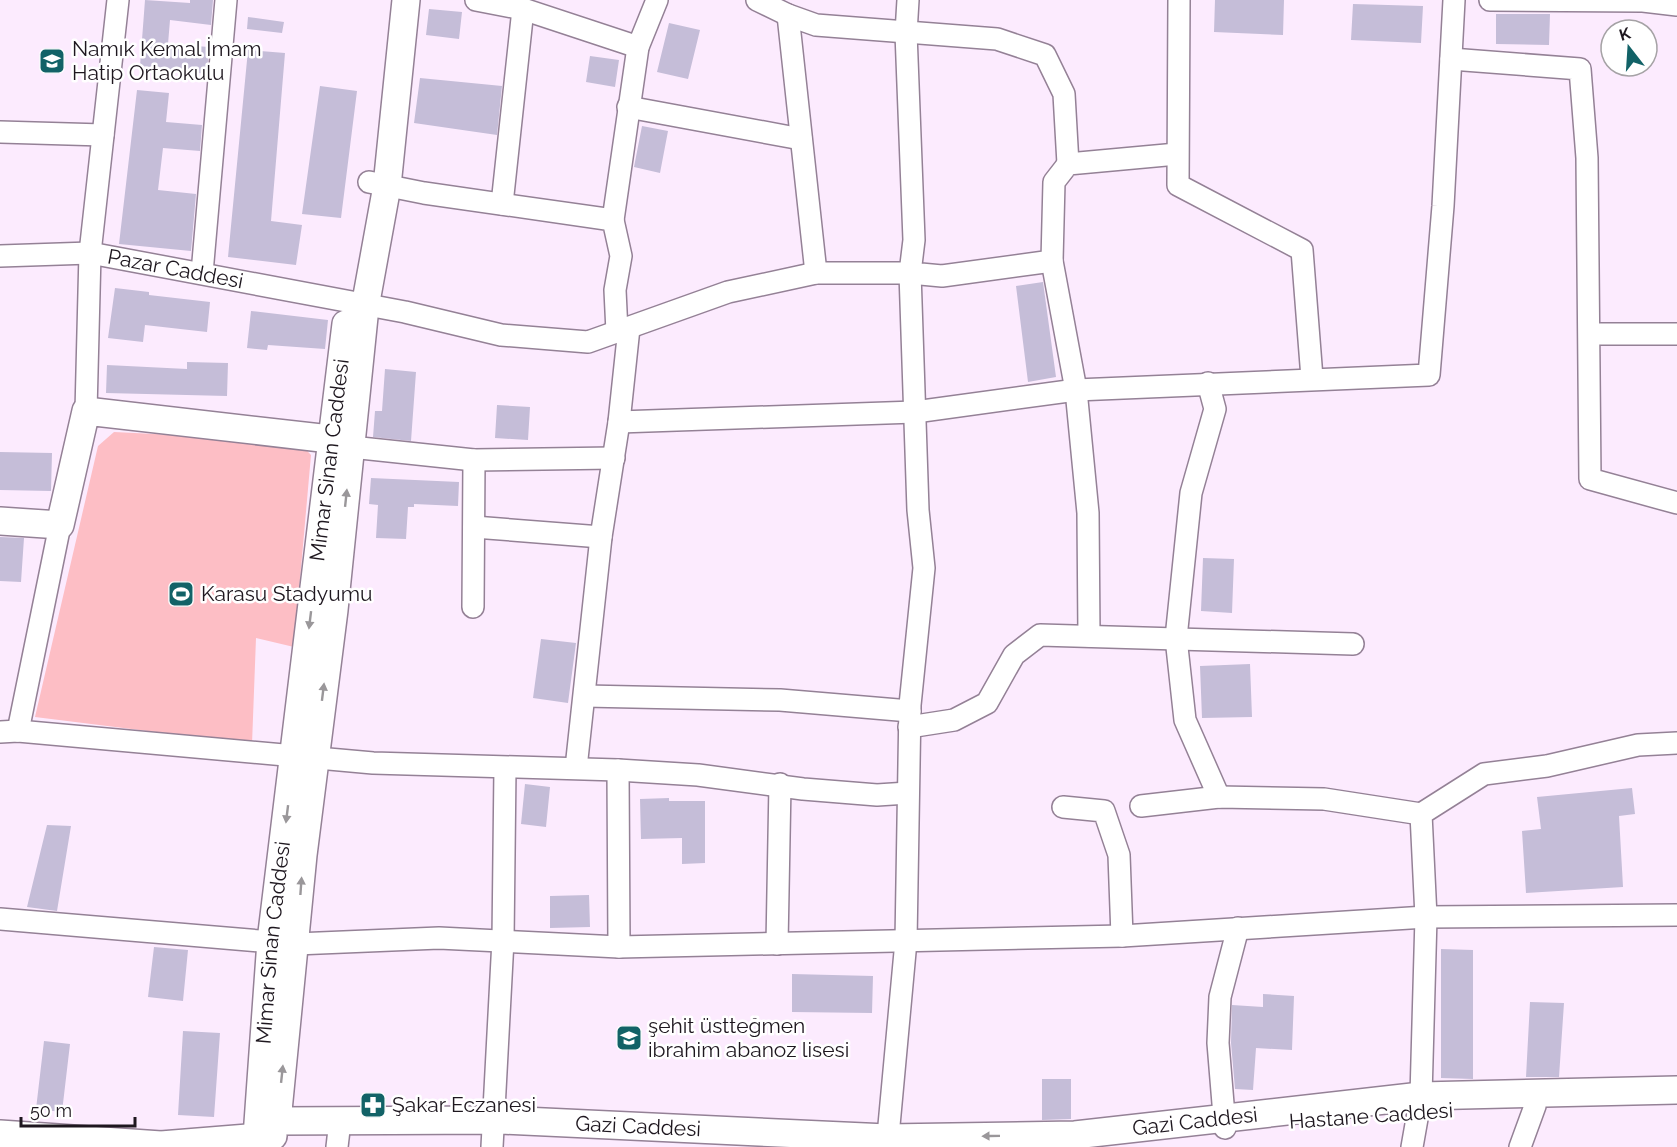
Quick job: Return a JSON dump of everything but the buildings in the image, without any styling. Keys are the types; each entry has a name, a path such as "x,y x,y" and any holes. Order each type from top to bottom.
{"main road":[{"name":"Mimar Sinan Caddesi","path":"378,184 388,0"},
{"name":"Mimar Sinan Caddesi","path":"267,1129 283,943 357,305 406,0"},
{"path":"0,521 60,525 86,411 341,443"},
{"path":"1419,1103 1677,1090"},
{"name":"Hastane Caddesi","path":"1031,1147 1102,1145 1225,1123 1419,1103 1534,1106 1677,1102"},
{"name":"Gazi Caddesi","path":"492,1134 887,1142 1075,1135 1225,1123"},
{"path":"0,1134 45,1143 162,1146 267,1129 338,1134 492,1134 802,1147"}],"street":[{"path":"86,411 90,253 118,0"},
{"path":"202,273 226,0"},
{"path":"476,0 523,9 638,47"},
{"path":"576,768 602,537 619,422 623,330 615,290 621,256 613,220 638,47 657,0"},
{"path":"757,0 788,15 816,24 997,39 1045,55 1064,94 1068,164 1054,182 1052,261 1076,390 1088,513 1089,636"},
{"path":"887,1142 896,1071 906,941 910,719 924,568 910,273 914,240 906,33 908,0"},
{"path":"1179,0 1178,185 1302,249 1312,378"},
{"path":"619,422 915,412 1076,390 1312,378 1429,375 1443,206 1454,0"},
{"path":"1490,0 1643,1 1677,5"},
{"path":"502,204 523,9"},
{"path":"788,15 816,273"},
{"path":"1451,59 1580,69 1587,158 1590,479 1677,503"},
{"path":"628,107 801,140"},
{"path":"0,132 103,135"},
{"path":"1068,164 1177,154"},
{"path":"378,184 613,220"},
{"name":"Pazar Caddesi","path":"0,256 90,253 357,305 405,312 501,334 588,342 728,292 816,273 910,273 942,276 1052,261"},
{"path":"1590,334 1677,334"},
{"path":"1208,383 1215,409 1191,493 1176,638 1185,720 1219,797"},
{"path":"341,443 474,460 614,458"},
{"path":"473,607 474,460"},
{"path":"60,525 9,732 305,758 505,768 618,770 698,775 780,784 803,789 877,795 908,793"},
{"path":"474,527 602,537"},
{"path":"585,696 780,700 910,719 954,720 987,703 1014,655 1040,634 1353,644"},
{"path":"1141,806 1219,797 1324,799 1421,814 1484,774 1547,766 1638,745 1677,743"},
{"path":"492,1134 502,939 505,768"},
{"path":"618,770 619,948"},
{"path":"777,944 780,784"},
{"path":"1063,807 1104,811 1119,855 1122,936"},
{"path":"1412,1147 1419,1103 1426,916 1421,814"},
{"path":"0,919 283,943 439,938 502,939 619,948 1122,936 1426,916 1677,915"},
{"path":"1225,1123 1218,1043 1220,997 1238,928"},
{"path":"1520,1147 1534,1106"}],"shaded area":[{"name":"Karasu Stadyumu","path":"114,432 298,441 311,455 294,647 256,638 252,744 35,717 98,446"}],"place":[{"name":"Namık Kemal İmam Hatip Ortaokulu","path":"52,61"},
{"name":"Karasu Stadyumu","path":"181,594"},
{"name":"şehit üstteğmen ibrahim abanoz lisesi","path":"629,1038"},
{"name":"Şakar Eczanesi","path":"373,1105"}]}
